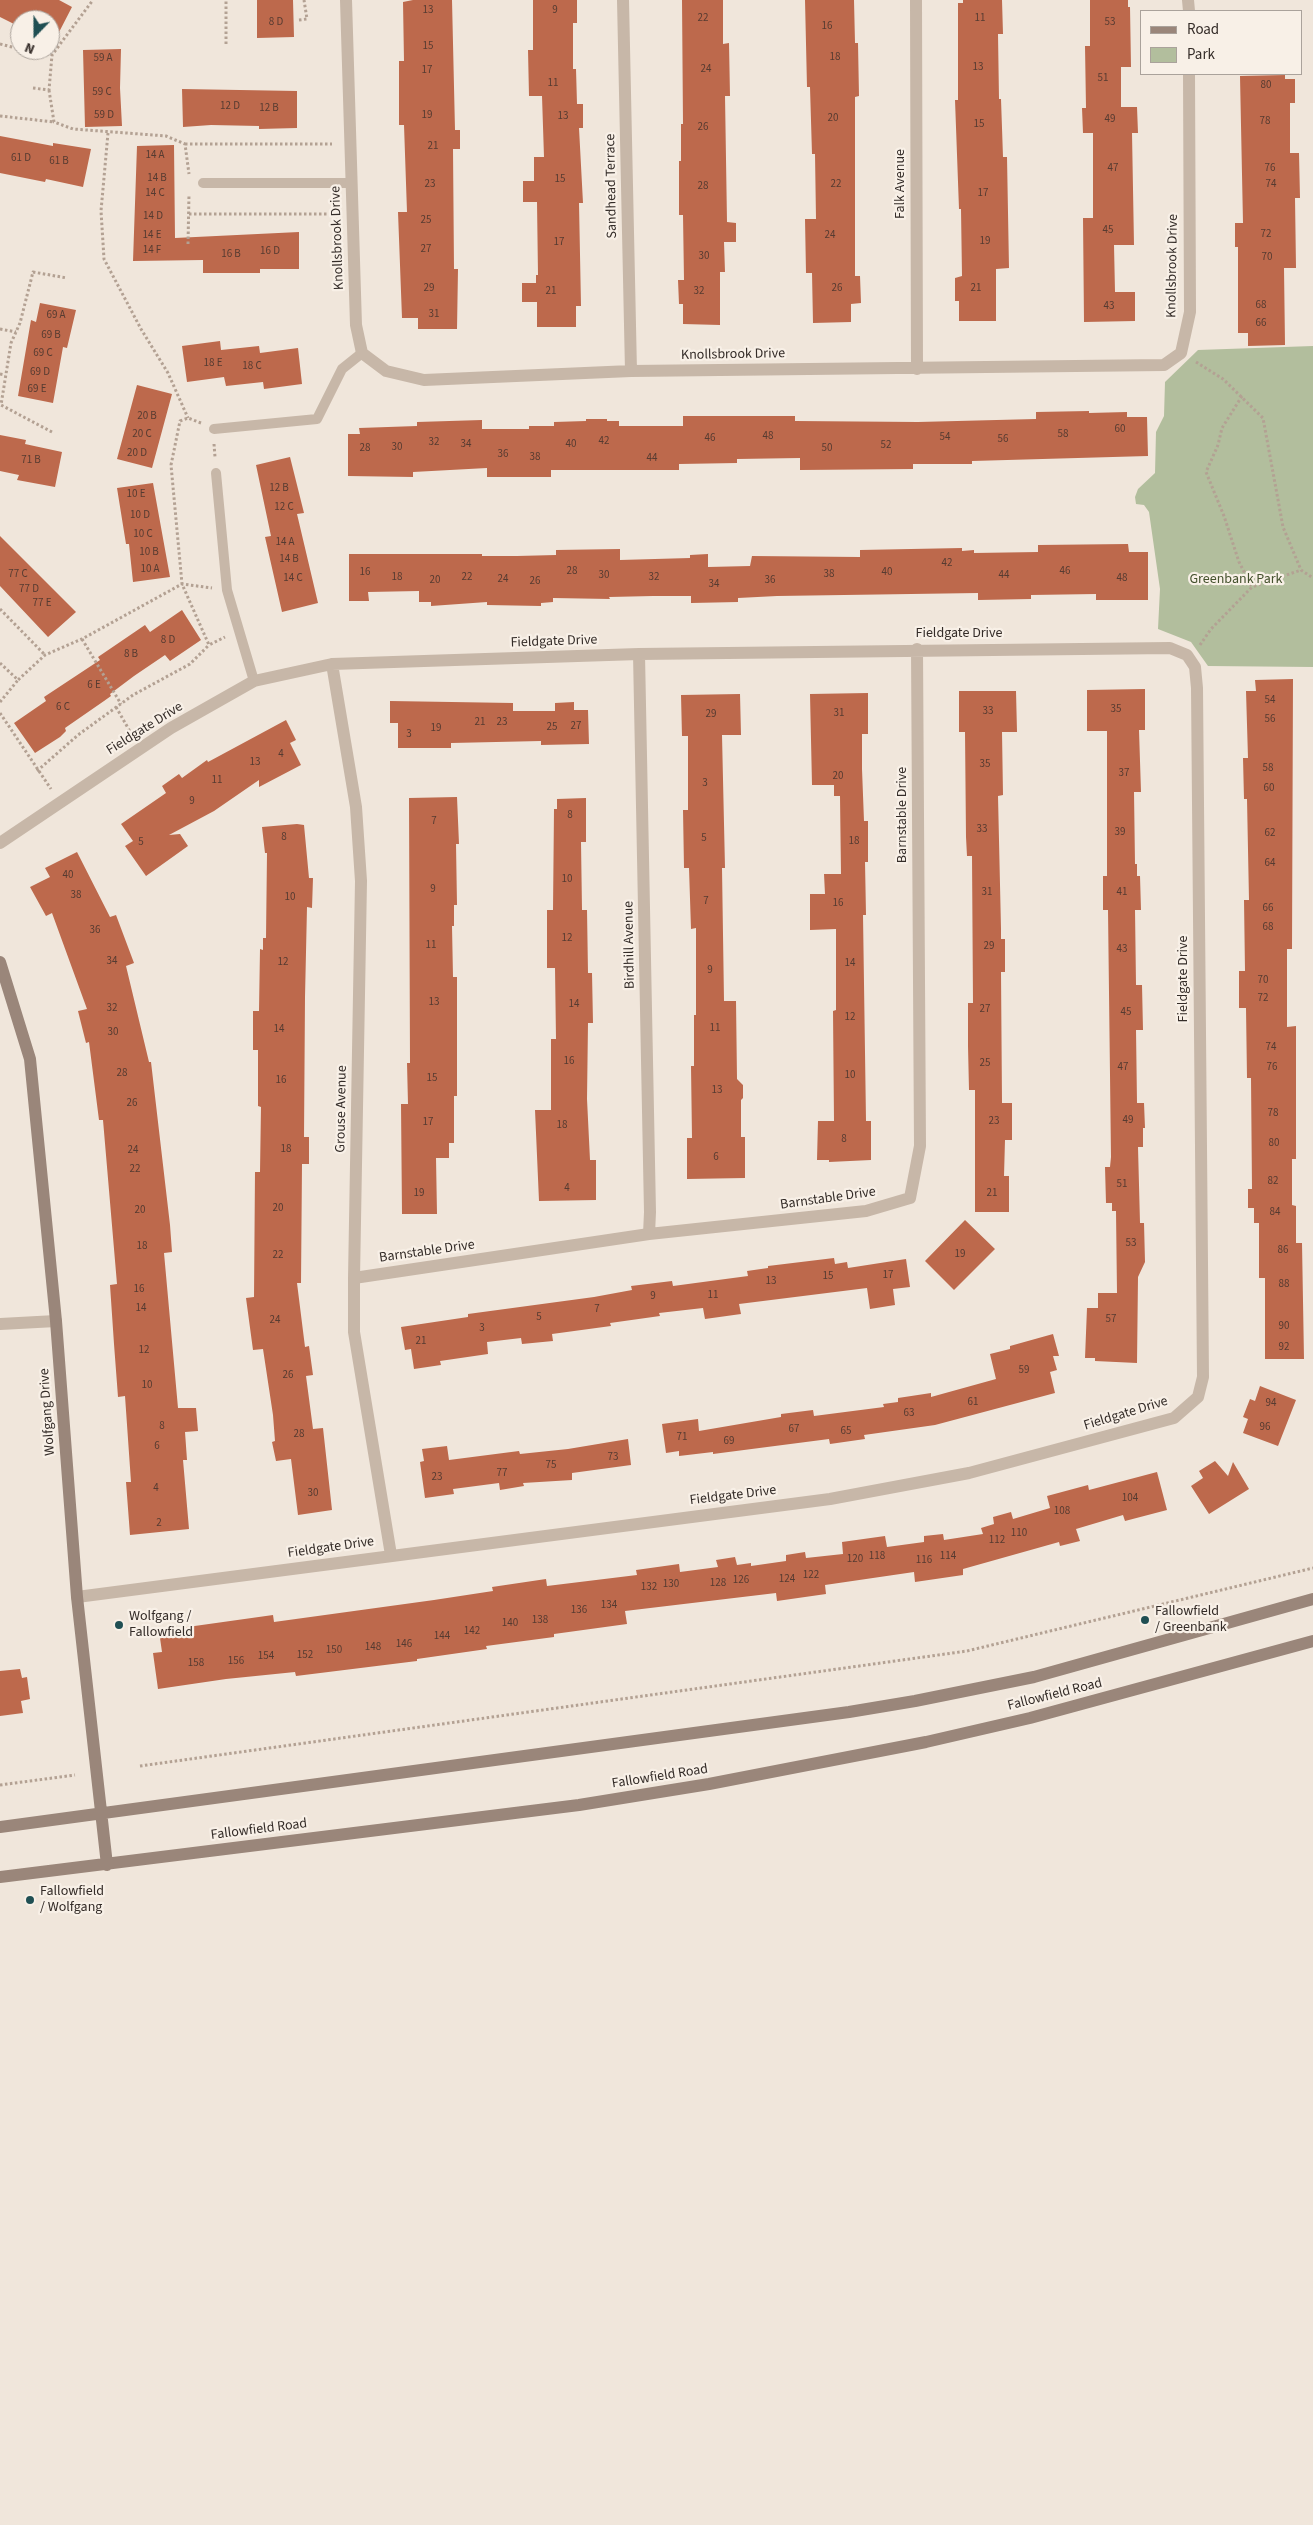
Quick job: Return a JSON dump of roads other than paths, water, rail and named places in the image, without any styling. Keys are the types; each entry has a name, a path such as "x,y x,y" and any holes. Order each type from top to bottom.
{"main road":[{"name":"Wolfgang Drive","path":"0,962 30,1059 56,1321 77,1597 107,1865"},
{"name":"Fallowfield Road","path":"0,1827 850,1712 915,1701 1034,1677 1313,1599"},
{"name":"Fallowfield Road","path":"0,1877 588,1804 708,1784 1002,1724 1313,1641"}],"street":[{"name":"Knollsbrook Drive","path":"346,0 356,325 362,353 386,372 424,380 632,372 1133,367 1164,365 1181,353 1190,312 1189,75"},
{"name":"Sandhead Terrace","path":"623,0 632,372"},
{"name":"Falk Avenue","path":"916,0 917,368"},
{"name":"Fieldgate Drive","path":"0,843 171,728 254,682 332,664 639,654 918,649 1170,648 1187,656 1195,667 1197,688 1202,1367 1198,1397 1174,1418 970,1473 830,1499 77,1597"},
{"name":"Barnstable Drive","path":"354,1278 649,1234 866,1211 910,1198 920,1146 918,649"},
{"name":"Birdhill Avenue","path":"639,654 649,1234"},
{"name":"Grouse Avenue","path":"332,664 356,807 361,880 354,1332 391,1555"},
{"path":"0,1324 56,1321"}],"lane":[{"path":"203,183 352,183"},
{"path":"214,429 317,419 342,370 362,353"},
{"path":"216,473 227,590 254,682"}],"place":[{"name":"Fallowfield / Greenbank","path":"1145,1620"},
{"name":"Wolfgang / Fallowfield","path":"119,1625"},
{"name":"Fallowfield / Wolfgang","path":"30,1900"}],"park label":[{"name":"Greenbank Park","path":"1236,580"}]}
